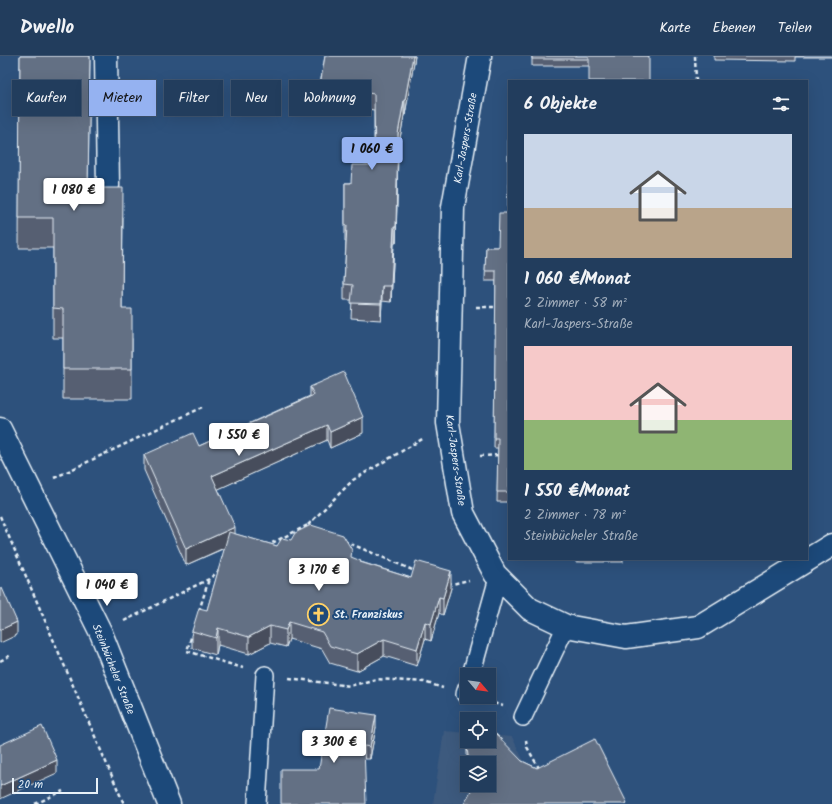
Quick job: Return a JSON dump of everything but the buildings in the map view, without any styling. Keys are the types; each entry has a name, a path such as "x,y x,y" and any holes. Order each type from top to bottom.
{"street":[{"path":"106,56 108,186"},
{"name":"Karl-Jaspers-Straße","path":"480,56 453,207 448,423 463,513 494,574 530,609 566,626 626,638 698,627 807,560"},
{"name":"Steinbücheler Straße","path":"0,430 101,632 169,804"},
{"name":"Karl-Jaspers-Straße","path":"808,560 832,545"}],"lane":[{"path":"473,668 498,578"},
{"path":"523,717 566,626"},
{"path":"257,804 265,675"}],"path":[{"path":"695,56 696,80"},
{"path":"451,307 502,307"},
{"path":"30,490 203,406"},
{"path":"261,548 308,525 353,480 448,423"},
{"path":"0,516 124,804"},
{"path":"308,525 315,528"},
{"path":"343,540 420,572"},
{"path":"101,632 209,579 223,567"},
{"path":"198,615 209,579"},
{"path":"446,582 452,584"},
{"path":"194,630 187,651 265,675 350,686 376,679 424,682 460,690"},
{"path":"0,660 11,656"},
{"path":"527,747 541,772"},
{"path":"35,804 63,791"}],"shaded area":[{"path":"444,731 460,732 460,748 496,748 496,736 512,737 545,804 433,804"}],"place":[{"name":"St. Franziskus","path":"318,614"}]}
